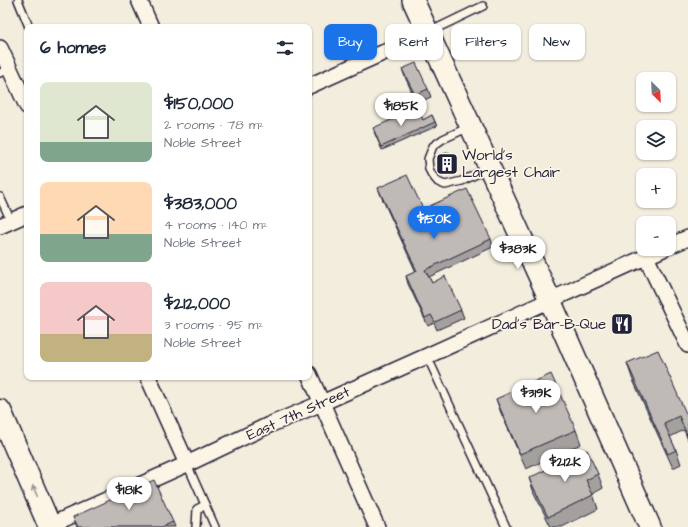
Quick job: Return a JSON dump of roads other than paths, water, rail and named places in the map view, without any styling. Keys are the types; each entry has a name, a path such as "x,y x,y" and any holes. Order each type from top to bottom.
{"highway":[{"path":"0,411 49,526"}],"main road":[{"path":"413,0 423,24"},
{"path":"439,60 550,300 650,527"}],"street":[{"path":"139,0 150,24"},
{"path":"0,48 5,71 24,101"},
{"path":"312,85 385,52"},
{"path":"5,223 24,215"},
{"path":"676,243 688,238"},
{"path":"646,257 688,344"},
{"name":"East 7th Street","path":"49,526 269,425 322,403 646,257"},
{"path":"149,380 186,464"},
{"path":"312,380 377,527"}],"lane":[{"path":"18,0 28,24"},
{"path":"443,25 483,6"},
{"path":"470,127 443,139 433,146 428,159 428,168 432,176 438,182 445,185 462,181 490,168"},
{"path":"0,197 5,223"},
{"path":"427,356 506,527"},
{"path":"186,464 215,527"},
{"path":"196,527 197,509 205,505"}],"place":[{"name":"World’s Largest Chair","path":"447,164"},
{"name":"Dad's Bar-B-Que","path":"622,324"}]}
